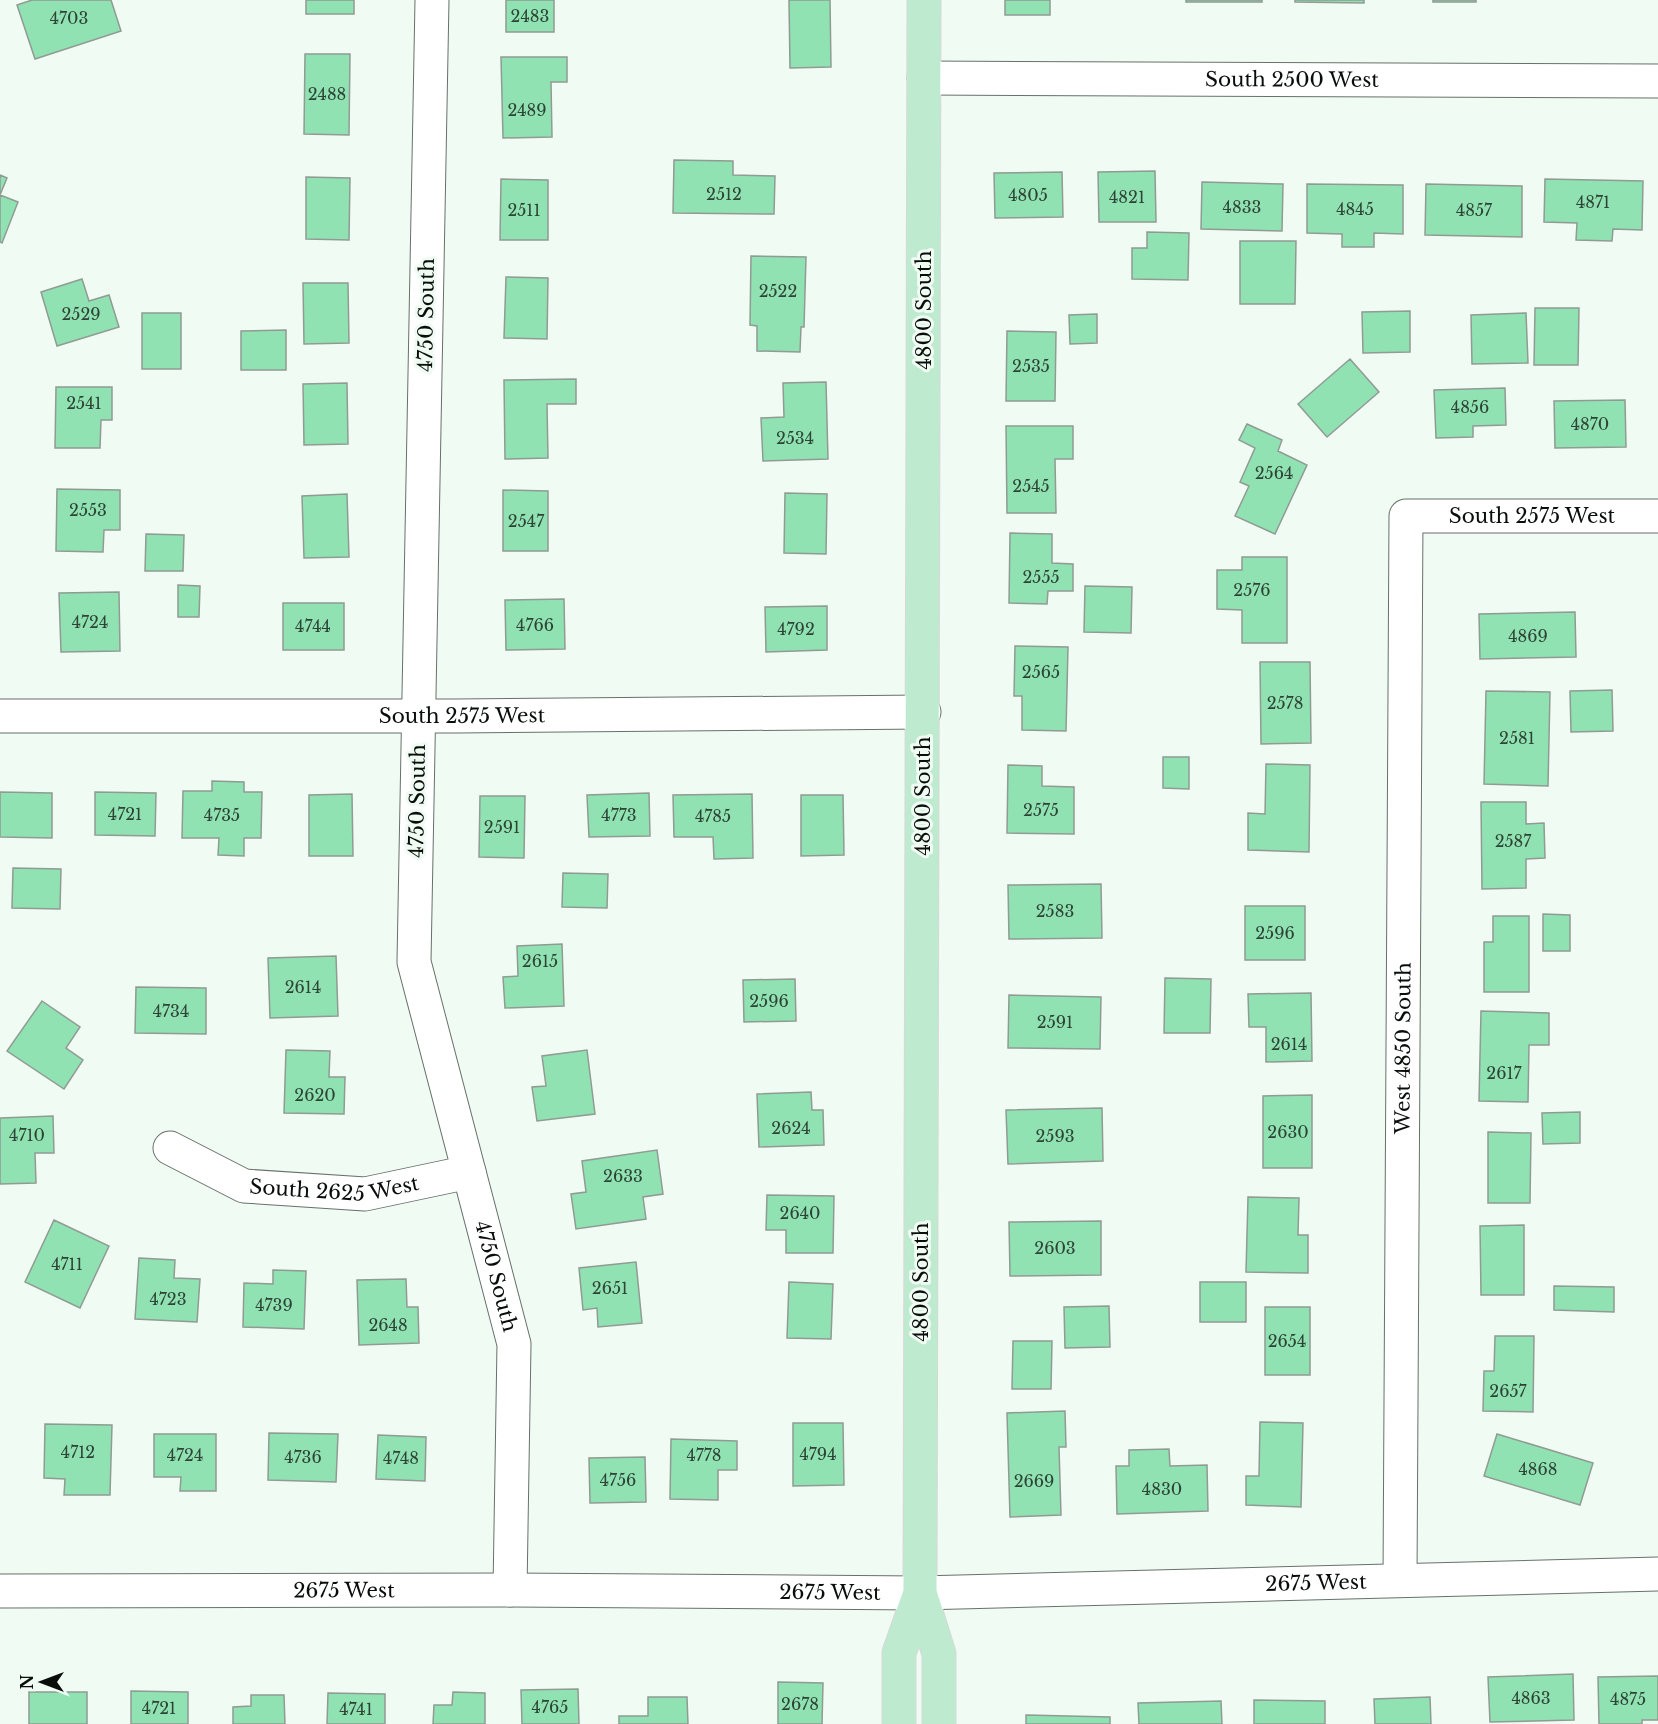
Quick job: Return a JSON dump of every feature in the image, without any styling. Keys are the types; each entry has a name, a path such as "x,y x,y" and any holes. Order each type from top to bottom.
{"main road":[{"name":"4800 South","path":"924,0 920,1593 939,1654 939,1724"},
{"name":"4800 South","path":"899,1724 899,1653 920,1593"}],"street":[{"name":"4750 South","path":"432,0 414,962 514,1344 510,1590"},
{"name":"South 2500 West","path":"924,78 1658,81"},
{"name":"South 2575 West","path":"1406,516 1658,516"},
{"name":"West 4850 South","path":"1400,1580 1406,516"},
{"name":"South 2575 West","path":"0,716 418,716 924,712"},
{"name":"South 2625 West","path":"170,1148 244,1186 365,1194 469,1172"},
{"name":"2675 West","path":"0,1591 510,1590 920,1593 1658,1574"}],"building":[{"path":"32,0 111,0 121,31 35,59 17,5"},
{"path":"306,0 354,0 354,14 306,14"},
{"path":"506,0 554,0 554,32 506,32"},
{"path":"789,0 830,0 831,67 790,68"},
{"path":"1005,0 1050,0 1050,15 1005,15"},
{"path":"1186,0 1262,0 1262,2 1186,2"},
{"path":"1295,0 1364,0 1364,3 1295,2"},
{"path":"1433,0 1476,0 1476,2 1433,2"},
{"path":"305,54 350,54 349,135 304,134"},
{"path":"501,57 567,57 567,82 551,82 552,137 503,138"},
{"path":"674,160 733,161 733,175 775,176 774,214 673,213"},
{"path":"1155,171 1156,222 1099,222 1098,172"},
{"path":"1062,172 1063,217 995,218 994,173"},
{"path":"0,175 7,178 0,195"},
{"path":"306,177 350,178 349,240 306,239"},
{"path":"501,179 548,180 548,240 500,240"},
{"path":"1545,179 1643,181 1642,230 1613,229 1612,241 1576,240 1577,223 1544,222"},
{"path":"1202,182 1283,184 1282,231 1201,229"},
{"path":"1307,184 1403,185 1403,234 1374,233 1374,247 1342,247 1342,234 1307,233"},
{"path":"1426,184 1522,186 1522,237 1425,235"},
{"path":"0,195 18,202 2,243 0,242"},
{"path":"1147,232 1189,233 1188,280 1132,279 1132,248 1147,248"},
{"path":"1240,241 1296,241 1295,304 1240,304"},
{"path":"751,256 806,257 804,327 801,327 800,352 757,351 757,326 750,325"},
{"path":"506,277 548,278 547,339 504,338"},
{"path":"82,279 89,301 109,295 119,327 57,346 41,292"},
{"path":"303,283 348,283 349,343 304,344"},
{"path":"1535,308 1579,308 1578,365 1534,365"},
{"path":"1410,311 1410,352 1363,353 1362,312"},
{"path":"142,313 181,313 181,369 142,369"},
{"path":"1526,313 1528,363 1472,364 1471,315"},
{"path":"1097,314 1097,343 1070,344 1069,315"},
{"path":"286,330 286,370 241,370 241,331"},
{"path":"1007,331 1056,332 1055,401 1006,401"},
{"path":"1350,359 1379,392 1327,437 1298,404"},
{"path":"576,379 576,404 547,404 548,458 505,459 504,380"},
{"path":"826,382 828,459 763,461 761,418 784,417 783,383"},
{"path":"347,383 348,444 304,445 303,384"},
{"path":"56,387 112,387 112,420 101,420 100,448 55,448"},
{"path":"1505,388 1506,425 1473,426 1473,437 1436,438 1434,390"},
{"path":"1625,400 1626,447 1555,448 1554,401"},
{"path":"1247,424 1282,440 1278,451 1307,465 1275,534 1235,516 1249,486 1240,482 1255,448 1239,440"},
{"path":"1006,426 1073,426 1073,459 1055,459 1056,513 1007,513"},
{"path":"57,489 120,490 120,530 104,530 103,552 56,551"},
{"path":"503,490 548,491 548,551 503,551"},
{"path":"785,493 827,494 826,554 784,553"},
{"path":"347,494 349,557 304,558 302,496"},
{"path":"1010,533 1052,534 1052,563 1073,564 1073,591 1048,591 1047,604 1009,603"},
{"path":"146,534 184,535 183,571 145,571"},
{"path":"1242,557 1287,557 1287,643 1242,643 1242,610 1217,609 1217,570 1242,570"},
{"path":"178,585 200,586 199,617 178,617"},
{"path":"1085,586 1132,587 1131,633 1084,632"},
{"path":"119,592 120,651 61,652 59,593"},
{"path":"564,599 565,649 506,650 505,600"},
{"path":"283,603 344,603 344,650 283,650"},
{"path":"827,606 827,650 766,652 765,607"},
{"path":"1575,612 1576,657 1480,659 1479,614"},
{"path":"1015,646 1068,647 1066,731 1022,730 1022,696 1014,696"},
{"path":"1260,662 1310,662 1311,743 1261,744"},
{"path":"1612,690 1613,731 1571,732 1570,691"},
{"path":"1486,691 1550,692 1548,786 1484,784"},
{"path":"1163,757 1189,757 1189,789 1163,788"},
{"path":"1266,764 1310,765 1309,852 1248,850 1248,813 1265,814"},
{"path":"1008,765 1042,766 1042,786 1074,787 1074,834 1007,833"},
{"path":"212,781 244,782 244,792 262,792 261,838 244,838 244,856 218,855 219,838 182,838 183,791 212,791"},
{"path":"0,792 52,793 52,838 0,837"},
{"path":"95,792 156,793 155,836 95,835"},
{"path":"649,793 650,836 589,837 587,795"},
{"path":"352,794 353,856 309,856 309,795"},
{"path":"752,794 753,858 714,859 713,837 674,837 673,795"},
{"path":"801,795 843,795 844,855 801,856"},
{"path":"480,796 525,796 524,858 479,857"},
{"path":"1481,802 1526,802 1526,824 1544,823 1545,858 1526,859 1526,888 1482,889"},
{"path":"13,868 61,869 60,909 12,908"},
{"path":"563,873 608,874 607,908 562,907"},
{"path":"1101,884 1102,938 1009,939 1008,885"},
{"path":"1245,906 1305,906 1305,960 1245,960"},
{"path":"1543,914 1570,915 1570,951 1543,951"},
{"path":"1493,916 1529,916 1529,992 1484,992 1484,942 1493,942"},
{"path":"562,944 564,1006 505,1008 503,977 518,976 517,946"},
{"path":"336,956 338,1016 270,1018 268,958"},
{"path":"1165,978 1211,979 1210,1033 1164,1033"},
{"path":"795,979 796,1021 744,1022 743,980"},
{"path":"136,987 206,988 206,1034 135,1033"},
{"path":"1311,993 1312,1061 1266,1062 1266,1027 1249,1027 1248,994"},
{"path":"1009,995 1101,997 1100,1049 1008,1048"},
{"path":"42,1001 80,1027 66,1048 83,1060 64,1089 7,1051"},
{"path":"1481,1011 1549,1013 1549,1045 1529,1045 1528,1102 1479,1101"},
{"path":"286,1050 330,1051 329,1077 345,1077 344,1114 284,1113"},
{"path":"587,1050 595,1114 537,1121 532,1087 546,1086 542,1056"},
{"path":"811,1092 812,1110 823,1110 824,1145 759,1147 757,1094"},
{"path":"1312,1095 1312,1168 1263,1168 1263,1096"},
{"path":"1102,1108 1103,1161 1008,1164 1006,1110"},
{"path":"1580,1112 1580,1143 1543,1144 1542,1113"},
{"path":"53,1116 54,1153 35,1153 36,1183 0,1184 0,1118"},
{"path":"1488,1132 1531,1133 1530,1203 1488,1203"},
{"path":"657,1150 663,1194 643,1197 646,1219 576,1229 571,1194 586,1192 582,1161"},
{"path":"767,1195 834,1196 833,1253 786,1253 786,1230 766,1230"},
{"path":"1248,1197 1299,1198 1298,1235 1308,1235 1308,1273 1246,1272"},
{"path":"54,1220 109,1246 80,1308 25,1282"},
{"path":"1101,1221 1101,1275 1010,1276 1009,1222"},
{"path":"1524,1225 1524,1295 1481,1295 1480,1226"},
{"path":"139,1258 175,1260 174,1278 200,1279 197,1322 135,1319"},
{"path":"636,1262 642,1323 598,1327 597,1308 583,1310 579,1268"},
{"path":"273,1270 306,1271 304,1329 243,1327 244,1283 273,1284"},
{"path":"406,1279 407,1307 418,1307 419,1343 359,1345 357,1280"},
{"path":"789,1282 833,1284 831,1339 787,1338"},
{"path":"1200,1282 1246,1282 1246,1322 1200,1322"},
{"path":"1554,1286 1614,1287 1614,1312 1554,1310"},
{"path":"1109,1306 1110,1347 1065,1348 1064,1307"},
{"path":"1265,1307 1310,1307 1310,1375 1265,1375"},
{"path":"1495,1336 1534,1336 1533,1412 1483,1411 1484,1371 1494,1371"},
{"path":"1013,1341 1052,1341 1051,1389 1012,1389"},
{"path":"1065,1411 1066,1447 1059,1447 1061,1515 1010,1517 1007,1413"},
{"path":"1260,1422 1303,1423 1301,1507 1246,1505 1246,1476 1259,1476"},
{"path":"793,1423 843,1423 844,1485 793,1486"},
{"path":"45,1424 112,1425 110,1495 64,1495 65,1479 44,1478"},
{"path":"269,1433 338,1434 336,1482 268,1480"},
{"path":"154,1434 216,1434 216,1491 180,1491 181,1477 154,1477"},
{"path":"1497,1434 1593,1463 1580,1505 1484,1476"},
{"path":"378,1435 426,1437 425,1481 376,1479"},
{"path":"671,1439 737,1441 737,1470 718,1470 718,1500 670,1499"},
{"path":"1169,1449 1170,1466 1207,1465 1208,1511 1117,1514 1116,1466 1129,1466 1129,1450"},
{"path":"645,1457 646,1502 590,1503 589,1458"},
{"path":"1573,1674 1574,1720 1490,1722 1488,1677"},
{"path":"1658,1676 1658,1720 1642,1720 1642,1724 1599,1724 1598,1677"},
{"path":"778,1682 823,1683 822,1724 778,1724"},
{"path":"578,1689 579,1724 522,1724 521,1690"},
{"path":"131,1691 188,1692 188,1724 131,1724"},
{"path":"29,1692 87,1692 87,1724 29,1724"},
{"path":"453,1692 485,1693 485,1724 433,1724 434,1705 452,1705"},
{"path":"328,1693 385,1694 385,1724 327,1724"},
{"path":"251,1695 284,1695 285,1724 233,1724 233,1707 251,1706"},
{"path":"648,1697 687,1697 688,1724 619,1724 619,1716 648,1716"},
{"path":"1430,1697 1431,1724 1375,1724 1374,1699"},
{"path":"1254,1700 1325,1701 1325,1724 1254,1724"},
{"path":"1221,1701 1222,1724 1139,1724 1138,1703"},
{"path":"1026,1715 1110,1717 1110,1724 1026,1724"}]}
